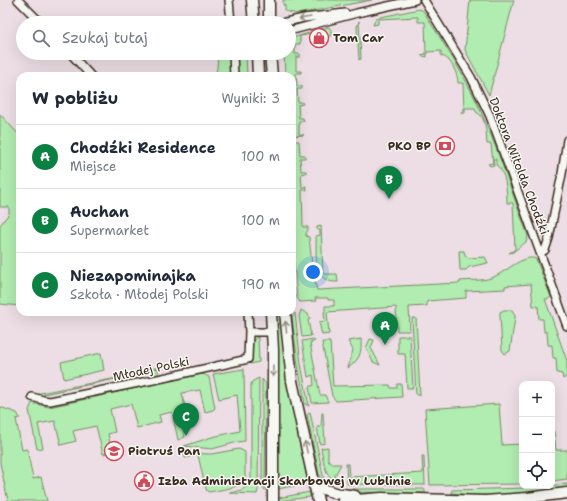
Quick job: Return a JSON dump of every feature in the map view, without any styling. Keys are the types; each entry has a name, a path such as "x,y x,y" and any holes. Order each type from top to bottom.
{"street":[{"path":"18,0 34,16"},
{"path":"229,0 230,16"},
{"path":"252,0 253,16"},
{"path":"269,0 269,16"},
{"path":"296,29 415,0"},
{"name":"Doktora Witolda Chodźki","path":"424,0 471,77 490,116 567,326"},
{"path":"296,20 336,13 357,13"},
{"path":"76,60 87,72"},
{"path":"233,60 234,72"},
{"path":"257,60 258,72"},
{"path":"271,60 272,72"},
{"path":"541,252 547,245 562,174 567,140"},
{"name":"Młodej Polski","path":"32,397 50,401 248,359 248,316"},
{"path":"271,316 273,350 274,501"},
{"path":"285,316 292,381 318,501"},
{"path":"249,332 272,332"},
{"path":"314,486 335,493 368,498 485,501 567,493"},
{"path":"343,501 368,498"}],"green space":[{"path":"283,0 372,0 297,14 285,11"},
{"path":"470,0 514,0 489,95 465,50"},
{"path":"419,9 424,12 473,95 505,171 528,236 526,242 513,252 509,253 515,249 513,203 507,203 504,177 496,165 496,159 493,159 494,165 490,166 488,164 493,163 491,144 487,144 485,126 480,114 476,112 475,108 465,108 465,113 461,113 464,111 463,83 458,83 457,76 451,63 445,57 441,56 441,51 427,52 427,57 421,55 426,54 425,22 418,22 418,17 378,19 378,24 373,25 376,18"},
{"path":"359,21 361,59 359,60 357,27"},
{"path":"329,27 331,30 331,36 327,36 326,32 300,36 300,44 296,44 296,37"},
{"path":"296,54 300,54 300,57 296,57"},
{"path":"218,60 230,60 231,72 216,72"},
{"path":"237,60 246,60 247,72 237,72"},
{"path":"284,60 296,60 296,71 301,71 301,73 285,72"},
{"path":"296,73 297,86 302,86 302,89 297,89 298,102 302,102 303,104 298,105 299,118 303,118 304,121 299,121 299,134 304,135 296,136"},
{"path":"0,114 16,132 16,306 0,304 0,225 9,214 9,207 0,207"},
{"path":"296,141 299,141 300,155 305,155 305,158 300,158 301,171 306,171 306,173 301,174 302,188 306,186 307,190 302,190 303,227 308,227 306,236 309,237 313,274 317,290 460,283 460,281 491,278 520,261 531,258 536,259 551,297 545,299 567,361 567,376 563,379 562,374 557,373 556,358 553,358 552,345 548,345 547,332 544,332 543,319 539,319 538,306 533,306 531,284 505,286 505,289 466,291 466,298 427,301 427,306 409,307 410,331 397,331 396,307 327,312 329,334 322,335 319,322 325,321 325,306 334,306 334,300 328,300 328,298 315,298 316,301 300,302 297,298"},
{"path":"321,226 323,274 337,274 338,282 329,281 323,278 319,273 316,259 316,236 320,235 320,231 317,227"},
{"path":"459,251 464,251 465,255 469,258 485,257 488,263 469,267 466,270 460,270"},
{"path":"301,310 308,314 310,319 308,320 311,336 302,337 299,316"},
{"path":"504,310 512,310 515,315 510,351 505,354 502,350 500,315 500,312"},
{"path":"275,316 281,316 290,391 308,483 278,489"},
{"path":"295,316 301,364 309,406 305,404 292,317"},
{"path":"412,318 416,318 420,395 416,395"},
{"path":"398,336 410,336 413,388 407,388 405,354 398,354"},
{"path":"258,337 259,362 250,364 251,344"},
{"path":"314,339 315,341 310,343 320,395 325,395 328,402 312,403 309,387 314,385 313,375 308,377 302,341"},
{"path":"361,339 359,356 348,368 353,350 348,341"},
{"path":"370,339 374,340 371,348 380,365 373,362 366,348"},
{"path":"322,342 330,342 333,386 390,385 391,388 397,388 397,384 401,384 402,397 336,401 332,396"},
{"path":"101,353 104,370 64,379 61,362"},
{"path":"155,368 158,369 158,375 150,377 149,372 44,394 43,398 39,395 40,393 127,376 127,374"},
{"path":"244,369 245,441 212,449 184,446 212,437 240,431 237,395 219,399 213,374"},
{"path":"202,374 209,377 215,408 205,412 200,390 182,393 187,417 181,419 185,437 178,440 172,412 159,415 161,422 137,428 131,404 110,409 115,432 108,434 112,452 103,454 96,426 73,431 76,441 61,445 55,421 38,424 43,448 37,449 29,410 32,403 49,407"},
{"path":"259,378 257,494 229,493 237,492 245,488 251,479 251,384"},
{"path":"262,379 266,384 265,490 262,488"},
{"path":"499,404 502,445 519,444 519,484 430,485 425,409"},
{"path":"0,407 17,413 20,418 16,419 22,450 27,449 33,479 41,477 47,501 8,501 0,463"},
{"path":"310,412 324,480 319,474 307,415"},
{"path":"322,413 325,443 320,444 317,427 321,427"},
{"path":"555,440 556,450 567,450 567,479 555,481"},
{"path":"328,447 328,460 333,464 341,464 333,479 328,474 323,461 321,448"},
{"path":"239,449 245,452 245,480 234,487 209,492 205,486 198,455 185,458 184,453 211,454"},
{"path":"422,456 424,456 425,485 347,484 346,464 348,464 349,477 423,473"},
{"path":"567,484 567,490 495,495 451,493 452,490 555,489 555,485"},
{"path":"340,489 425,489 425,493 348,492"},
{"path":"310,492 310,497 278,501 278,498"}],"place":[{"name":"Tom Car","path":"319,38"},
{"name":"PKO BP","path":"445,146"},
{"name":"Auchan","path":"389,199"},
{"name":"Chodźki Residence","path":"385,345"},
{"name":"Niezapominajka","path":"186,436"},
{"name":"Piotruś Pan","path":"114,451"},
{"name":"Izba Administracji Skarbowej w Lublinie","path":"144,481"}]}
